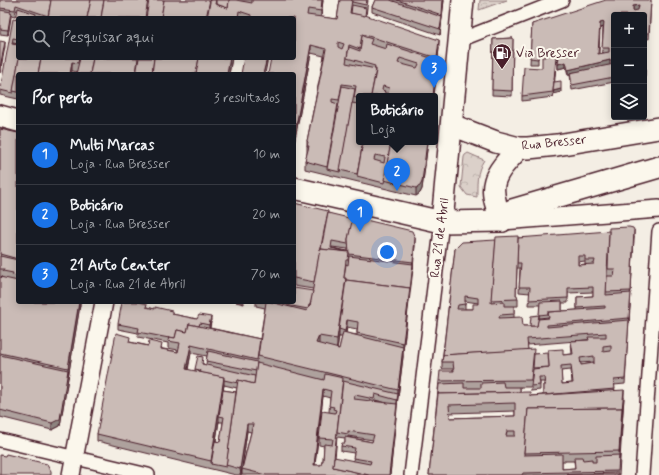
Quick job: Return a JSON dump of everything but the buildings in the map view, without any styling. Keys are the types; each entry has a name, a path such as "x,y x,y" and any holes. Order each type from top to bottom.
{"main road":[{"name":"Rua 21 de Abril","path":"442,222 463,0"},
{"path":"0,116 16,120"},
{"name":"Rua Bresser","path":"452,125 496,142 519,148 557,145 658,125"},
{"path":"502,221 493,198 494,184 502,166 519,148"},
{"path":"296,188 442,222 502,221 512,210 659,167"}],"street":[{"path":"460,40 562,0"},
{"path":"502,221 659,209"},
{"name":"Rua 21 de Abril","path":"411,475 442,222"},
{"path":"642,475 659,231"},
{"path":"71,475 104,304"},
{"path":"0,440 148,475"}],"green space":[{"path":"480,0 507,0 479,10"},
{"path":"468,153 484,160 478,174 477,197 467,195 461,187 464,157"}],"place":[{"name":"Via Bresser","path":"502,70"},
{"name":"21 Auto Center","path":"434,88"},
{"name":"Boticário","path":"397,191"},
{"name":"Multi Marcas","path":"360,232"}]}
